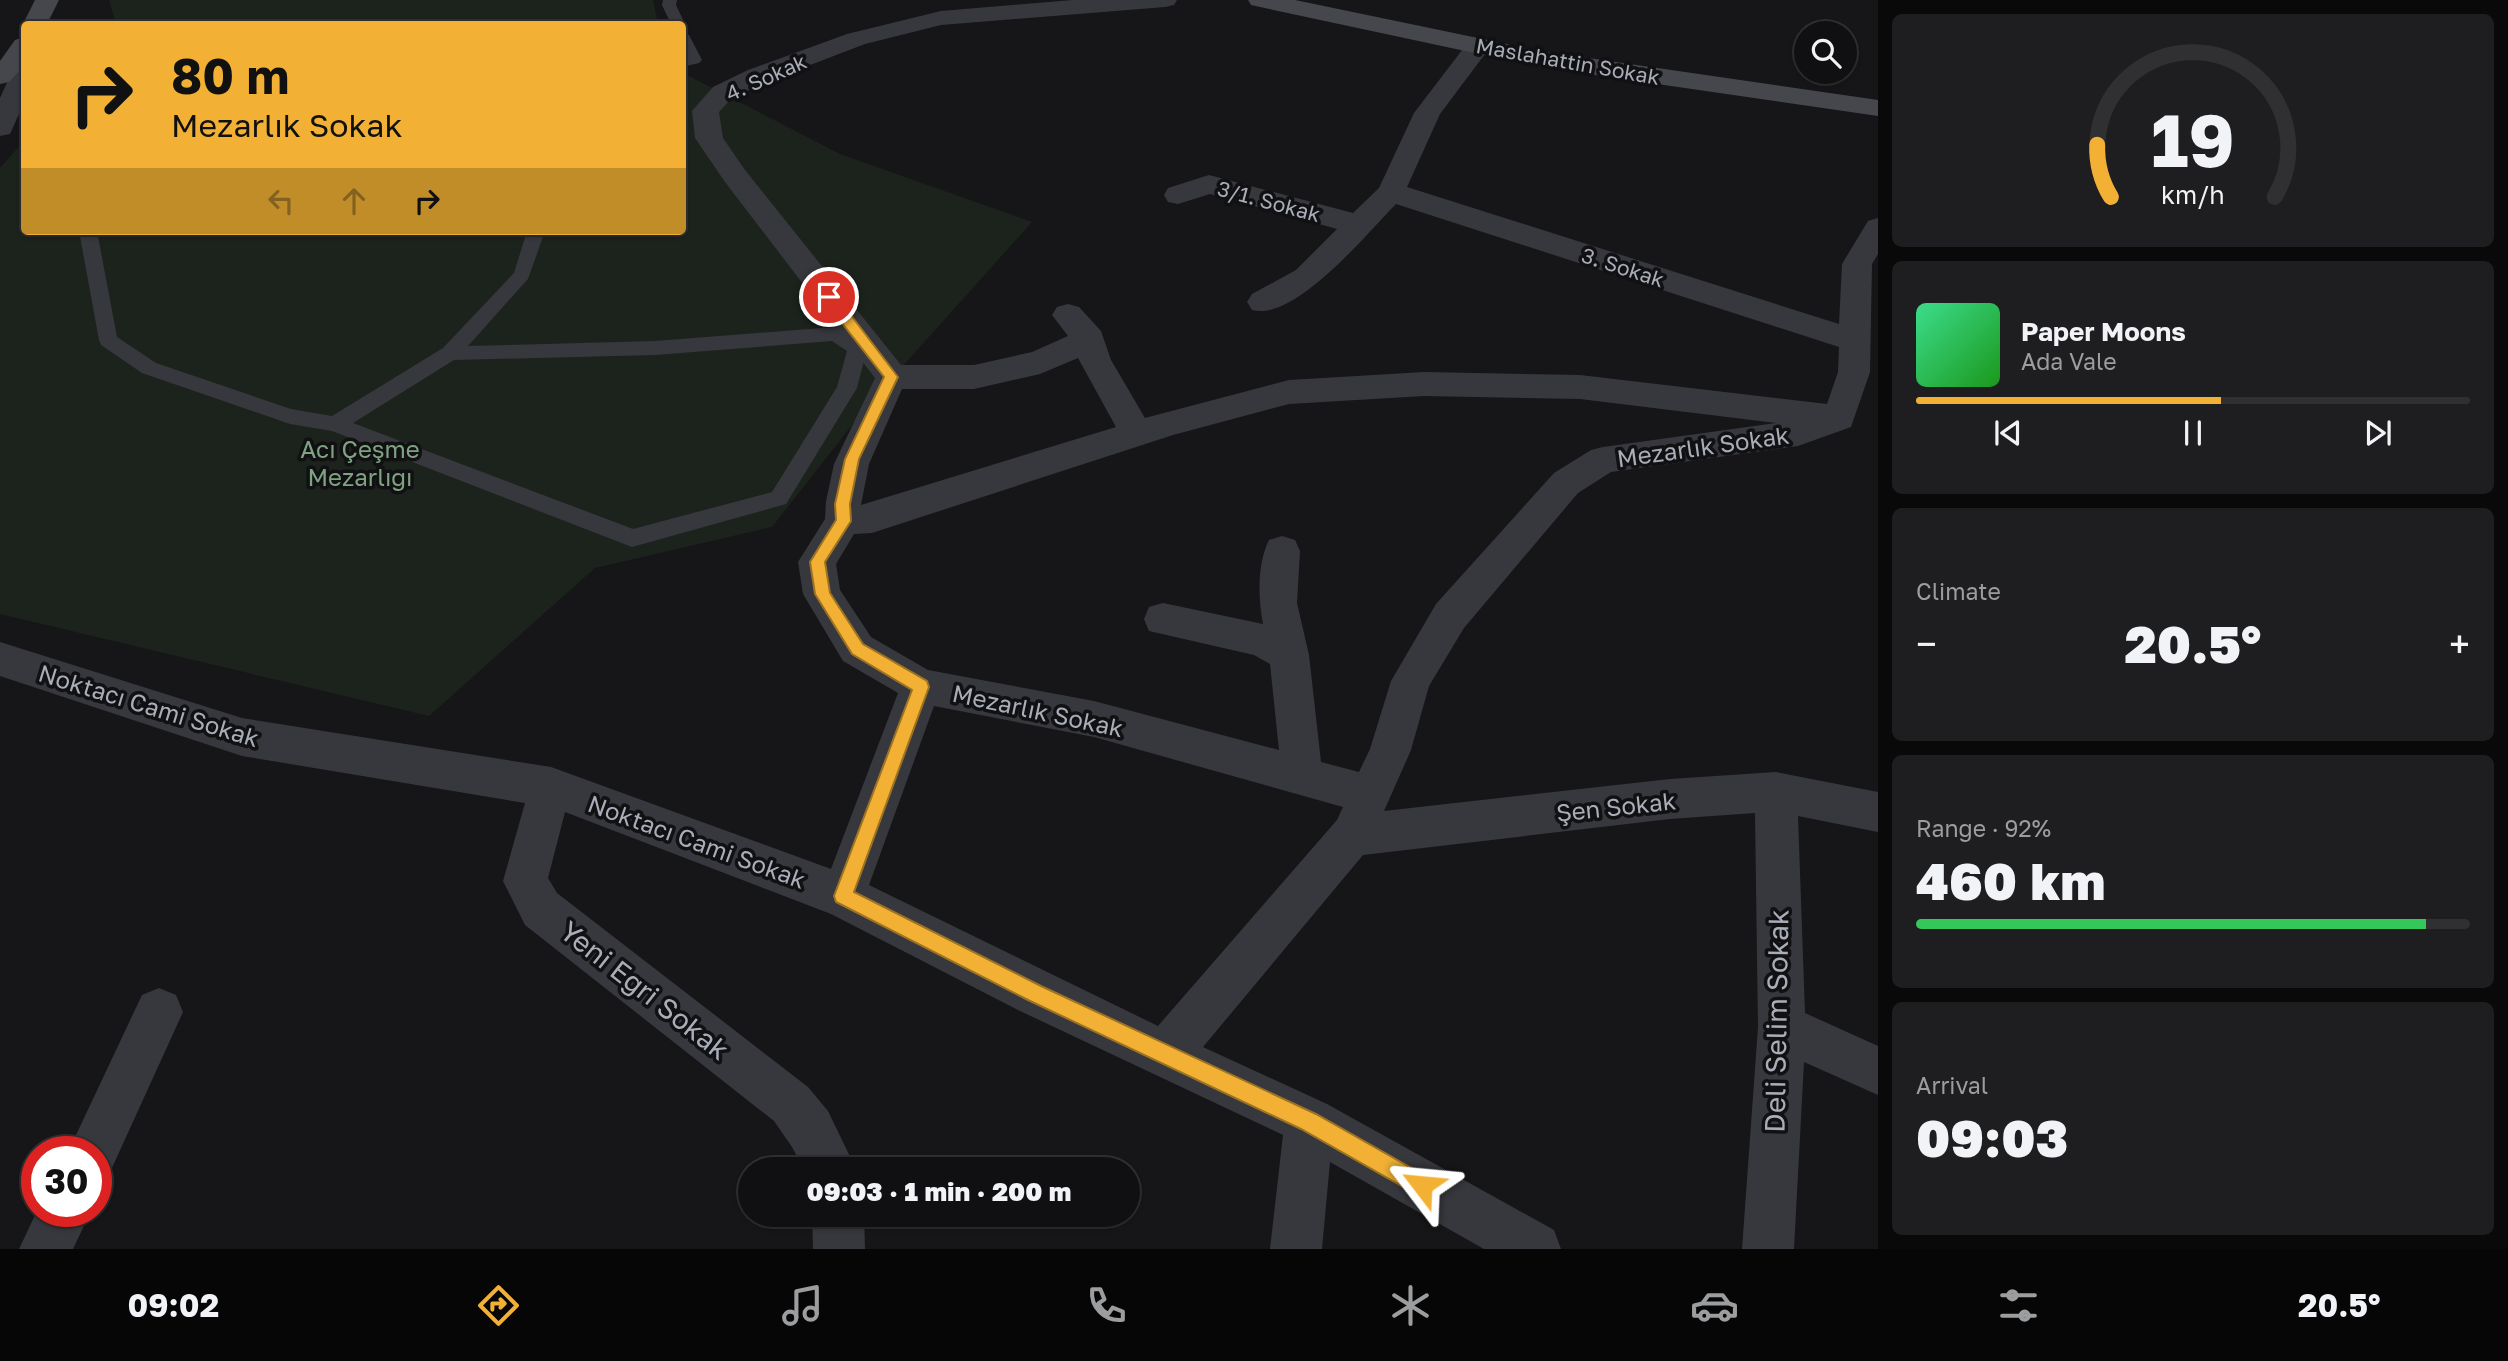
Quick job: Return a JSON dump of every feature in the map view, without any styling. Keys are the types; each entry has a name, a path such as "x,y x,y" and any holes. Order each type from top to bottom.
{"main road":[{"path":"36,21 47,0"},
{"name":"Maslahattin Sokak","path":"1273,1 1540,58 1878,108"}],"street":[{"path":"904,0 942,18"},
{"name":"4. Sokak","path":"891,377 729,167 709,138 705,111 722,93 757,76 856,39 942,18 1165,0"},
{"path":"1263,302 1307,277 1391,192 1427,113 1478,46"},
{"path":"0,128 21,81"},
{"name":"3/1. Sokak","path":"1178,195 1209,184 1360,225"},
{"name":"3. Sokak","path":"1391,192 1863,365"},
{"path":"843,512 872,518 1137,434 1289,392 1424,384 1580,387 1839,418 1863,365 1857,264 1878,228"},
{"path":"1068,315 1090,339 1095,360 1137,434"},
{"path":"921,687 858,649 822,594 817,562 843,512 852,459 891,377 974,377 1040,362 1090,339"},
{"name":"Mezarlık Sokak","path":"1166,1053 1352,835 1390,750 1411,681 1450,616 1566,483 1603,460 1798,433 1839,418"},
{"path":"1282,551 1278,603 1289,655 1302,776"},
{"path":"1163,619 1262,640 1289,655"},
{"name":"Noktacı Cami Sokak","path":"2,663 242,737 551,787 843,896 1035,993 1309,1122 1535,1249"},
{"name":"Mezarlık Sokak","path":"843,896 921,687 1094,719 1370,795"},
{"name":"Yeni Eğri Sokak","path":"551,787 525,881 541,908 792,1104 810,1129 825,1157"},
{"name":"Şen Sokak","path":"1352,835 1670,799 1776,792 1878,812"},
{"name":"Deli Selim Sokak","path":"1768,1249 1782,1027 1776,792"},
{"path":"101,1136 159,1012"},
{"path":"1782,1027 1878,1070"},
{"path":"1296,1249 1309,1122"},
{"path":"45,1249 57,1227"},
{"path":"838,1227 839,1249"}],"lane":[{"path":"670,0 668,5 676,21"},
{"path":"686,43 694,60 686,62"},
{"path":"89,235 108,340 149,369 290,416 335,424 632,538 779,498 847,388 858,349 835,334 655,348 450,353"},
{"path":"335,424 450,353 522,275 535,235"}],"green space":[{"path":"109,0 653,0 657,21 115,21"},
{"name":"Acı Çeşme Mezarlığı","path":"686,75 840,154 1032,222 867,406 772,527 595,568 429,716 0,614 0,168 21,144 21,235 686,235"}],"route":[{"path":"829,297 891,377 852,459 843,504 844,521 817,562 822,594 858,649 921,687 843,896 1035,993 1309,1122 1422,1185"}]}
